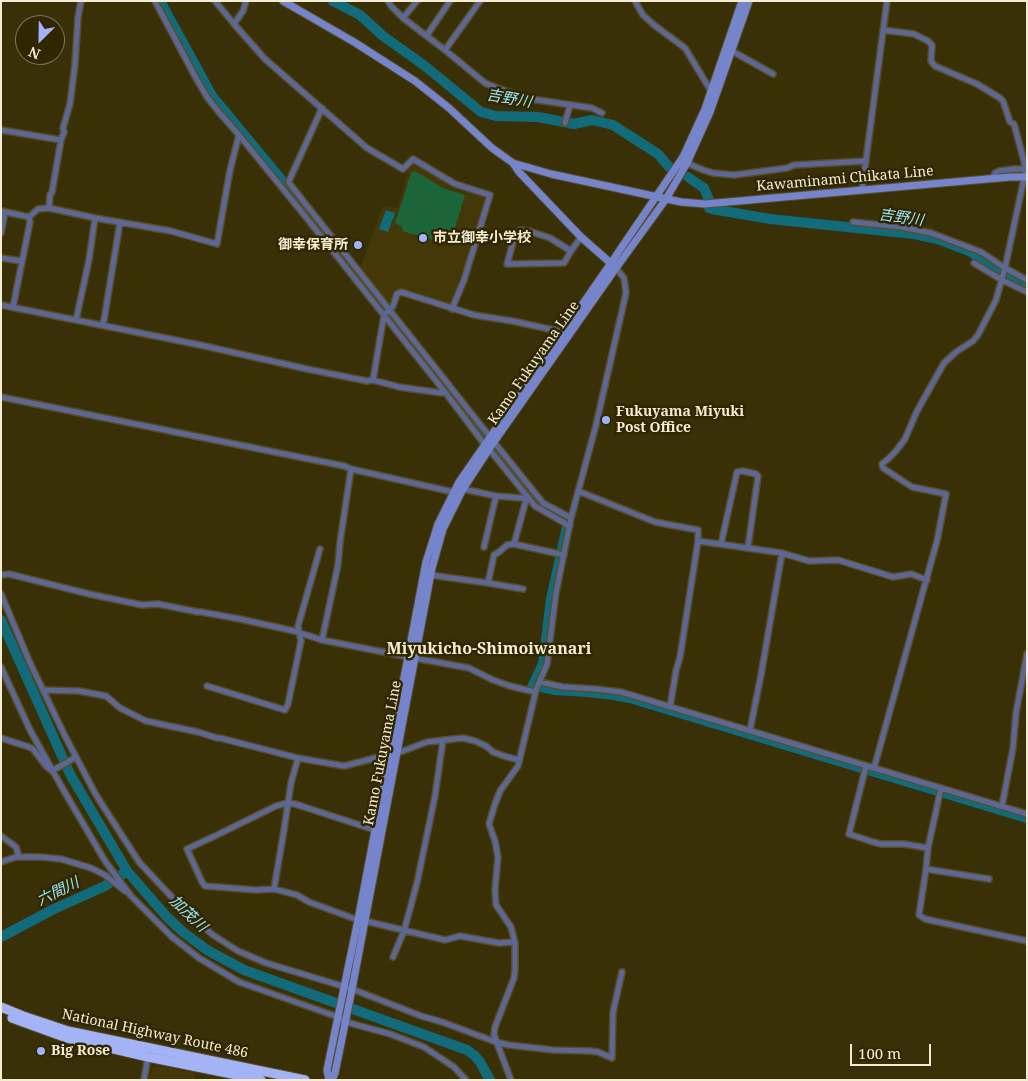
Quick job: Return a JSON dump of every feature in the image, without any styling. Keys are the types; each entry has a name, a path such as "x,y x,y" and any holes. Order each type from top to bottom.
{"highway":[{"name":"National Highway Route 486","path":"1,1006 23,1016 68,1031 261,1080"},
{"name":"National Highway Route 486","path":"1,1013 68,1038 305,1080"}],"main road":[{"path":"283,1 354,42 415,81 449,108 492,148 513,163 551,174 666,199"},
{"name":"Kamo Fukuyama Line","path":"427,574 426,562 438,524 459,482 490,443 614,265 656,197 684,157 704,109 742,1"},
{"name":"Kamo Fukuyama Line","path":"330,1080 327,1070 361,920 427,574 443,529 462,489 490,443 563,332 666,199 688,163 710,112 749,1"},
{"path":"513,163 519,172 582,237 614,265"},
{"name":"Kawaminami Chikata Line","path":"666,199 708,204 1010,176 1026,177"},
{"name":"Kamo Fukuyama Line","path":"330,1080 335,1072 352,991 375,830 393,753"}],"street":[{"path":"49,208 50,194 52,192 61,140 70,104 81,1"},
{"path":"155,1 207,96 218,111 387,312 490,443 535,506 568,525"},
{"path":"215,1 265,59 367,148 403,169 413,159 456,184 490,195 464,280 452,309"},
{"path":"234,24 246,1"},
{"path":"388,1 403,18 486,83 531,99 592,108 602,113"},
{"path":"403,18 417,1"},
{"path":"427,35 450,1"},
{"path":"445,50 480,1"},
{"path":"635,1 643,15 685,48 710,91"},
{"path":"862,190 887,1"},
{"path":"874,768 937,542 946,494 912,487 883,468 882,464 906,439 918,411 944,363 956,352 972,342 996,300 1026,177 1026,169 1014,124 1010,122 1003,101 976,84 935,66 931,61 932,44 928,41 914,34 883,30"},
{"path":"732,51 773,74"},
{"path":"565,122 570,105"},
{"path":"322,108 289,182 445,392 490,443 531,498"},
{"path":"1,130 61,140"},
{"path":"29,217 38,209 49,208 171,231 217,244 230,170 239,135"},
{"path":"688,163 703,170 737,175 787,168 794,165 866,160"},
{"path":"993,178 995,173 999,171 1026,169"},
{"path":"1,232 3,211 29,217"},
{"path":"13,308 30,222 29,217"},
{"path":"76,320 89,260 95,218"},
{"path":"102,325 120,222"},
{"path":"853,222 901,227 932,233 981,252 1027,280"},
{"path":"571,251 550,238 520,230 515,234 507,264 564,263 582,237"},
{"path":"1,258 21,261"},
{"path":"974,263 1027,292"},
{"path":"512,1080 504,1057 496,1042 494,1028 514,978 516,969 514,942 511,927 496,905 495,890 498,857 489,824 500,791 518,766 538,687 547,664 556,593 568,525 572,518 596,425 626,293 624,278 614,265"},
{"path":"373,380 387,312 401,292 474,316 512,321 563,332"},
{"path":"1,305 367,381 373,380 399,386 445,392"},
{"path":"1,397 344,466 453,492 462,489 496,496 531,498 572,518"},
{"path":"322,640 338,565 351,469"},
{"path":"721,544 737,472 743,471 758,476 748,548"},
{"path":"578,491 656,522 698,530 698,541 680,657 670,707"},
{"path":"484,547 496,496"},
{"path":"514,544 531,498"},
{"path":"698,541 782,553 809,561 838,560 893,577 911,574 926,580"},
{"path":"488,583 494,555 507,545 514,544 562,554"},
{"path":"208,686 285,710 288,704 301,641 298,626 320,548"},
{"path":"750,730 782,553"},
{"path":"1,575 9,574 142,605 158,604 240,619 294,631 322,640 469,668 492,680 510,686 594,688 621,692 874,768 940,792 1002,806 1027,814"},
{"path":"427,574 523,589"},
{"path":"1,594 30,663 96,795 139,862 182,908 213,935 238,950 266,963 496,1042 553,1050 598,1052 612,1058 613,1012 622,972"},
{"path":"1002,806 1027,654"},
{"path":"1,667 30,730 52,771 105,861 131,896"},
{"path":"43,690 79,691 106,696 120,708 146,721 198,732 298,758 344,766 427,742 463,738 486,746 498,754 519,760"},
{"path":"1,738 33,749 52,771"},
{"path":"393,957 404,931 418,883 435,796 443,740"},
{"path":"52,771 76,758"},
{"path":"274,889 290,783 298,758"},
{"path":"866,766 849,834 881,844 904,844 928,848"},
{"path":"940,792 928,848 920,915 925,919 1027,940"},
{"path":"375,830 287,803 276,806 187,849 204,886 256,890 274,889 297,895 309,902 361,920 445,940 460,936 499,943 514,942"},
{"path":"1,836 16,847 19,857"},
{"path":"1,862 10,858 41,857 61,859 91,868 105,875 131,896 172,937 199,958 239,982 424,1047 454,1067 466,1080"},
{"path":"926,869 989,879"},
{"path":"144,1080 148,1052"}],"shaded area":[{"name":"市立御幸小学校","path":"415,162 451,187 485,196 488,200 464,276 461,277 453,303 450,305 403,290 396,291 390,306 360,269 383,206 398,208 409,166"},
{"path":"154,1068 195,1073 194,1080 149,1080 151,1072"}],"green space":[{"path":"415,171 443,188 465,195 450,245 402,231 401,226 395,223 411,173"}],"water":[{"path":"386,210 395,213 388,232 379,229"}],"waterway":[{"path":"160,1 212,96 298,200 534,500 568,522 551,599 543,664 531,689"},
{"name":"吉野川","path":"333,1 360,15 383,36 425,66 481,112 496,116 538,117 574,124 592,120 613,125 658,154 669,167"},
{"name":"吉野川","path":"688,177 704,188 709,200 709,208 712,209 770,219 914,234 938,239 969,251 1027,287"},
{"name":"加茂川","path":"1,620 70,774 127,871 167,917 207,950 244,970 467,1050 480,1062 490,1080"},
{"path":"533,685 555,690 630,698 1027,818"},
{"name":"六間川","path":"1,937 54,909 105,886 127,871"}],"place":[{"name":"市立御幸小学校","path":"423,238"},
{"name":"御幸保育所","path":"358,245"},
{"name":"Fukuyama Miyuki Post Office","path":"606,420"},
{"name":"Big Rose","path":"41,1051"}],"district":[{"name":"Miyukicho-Shimoiwanari","path":"489,649"}]}
